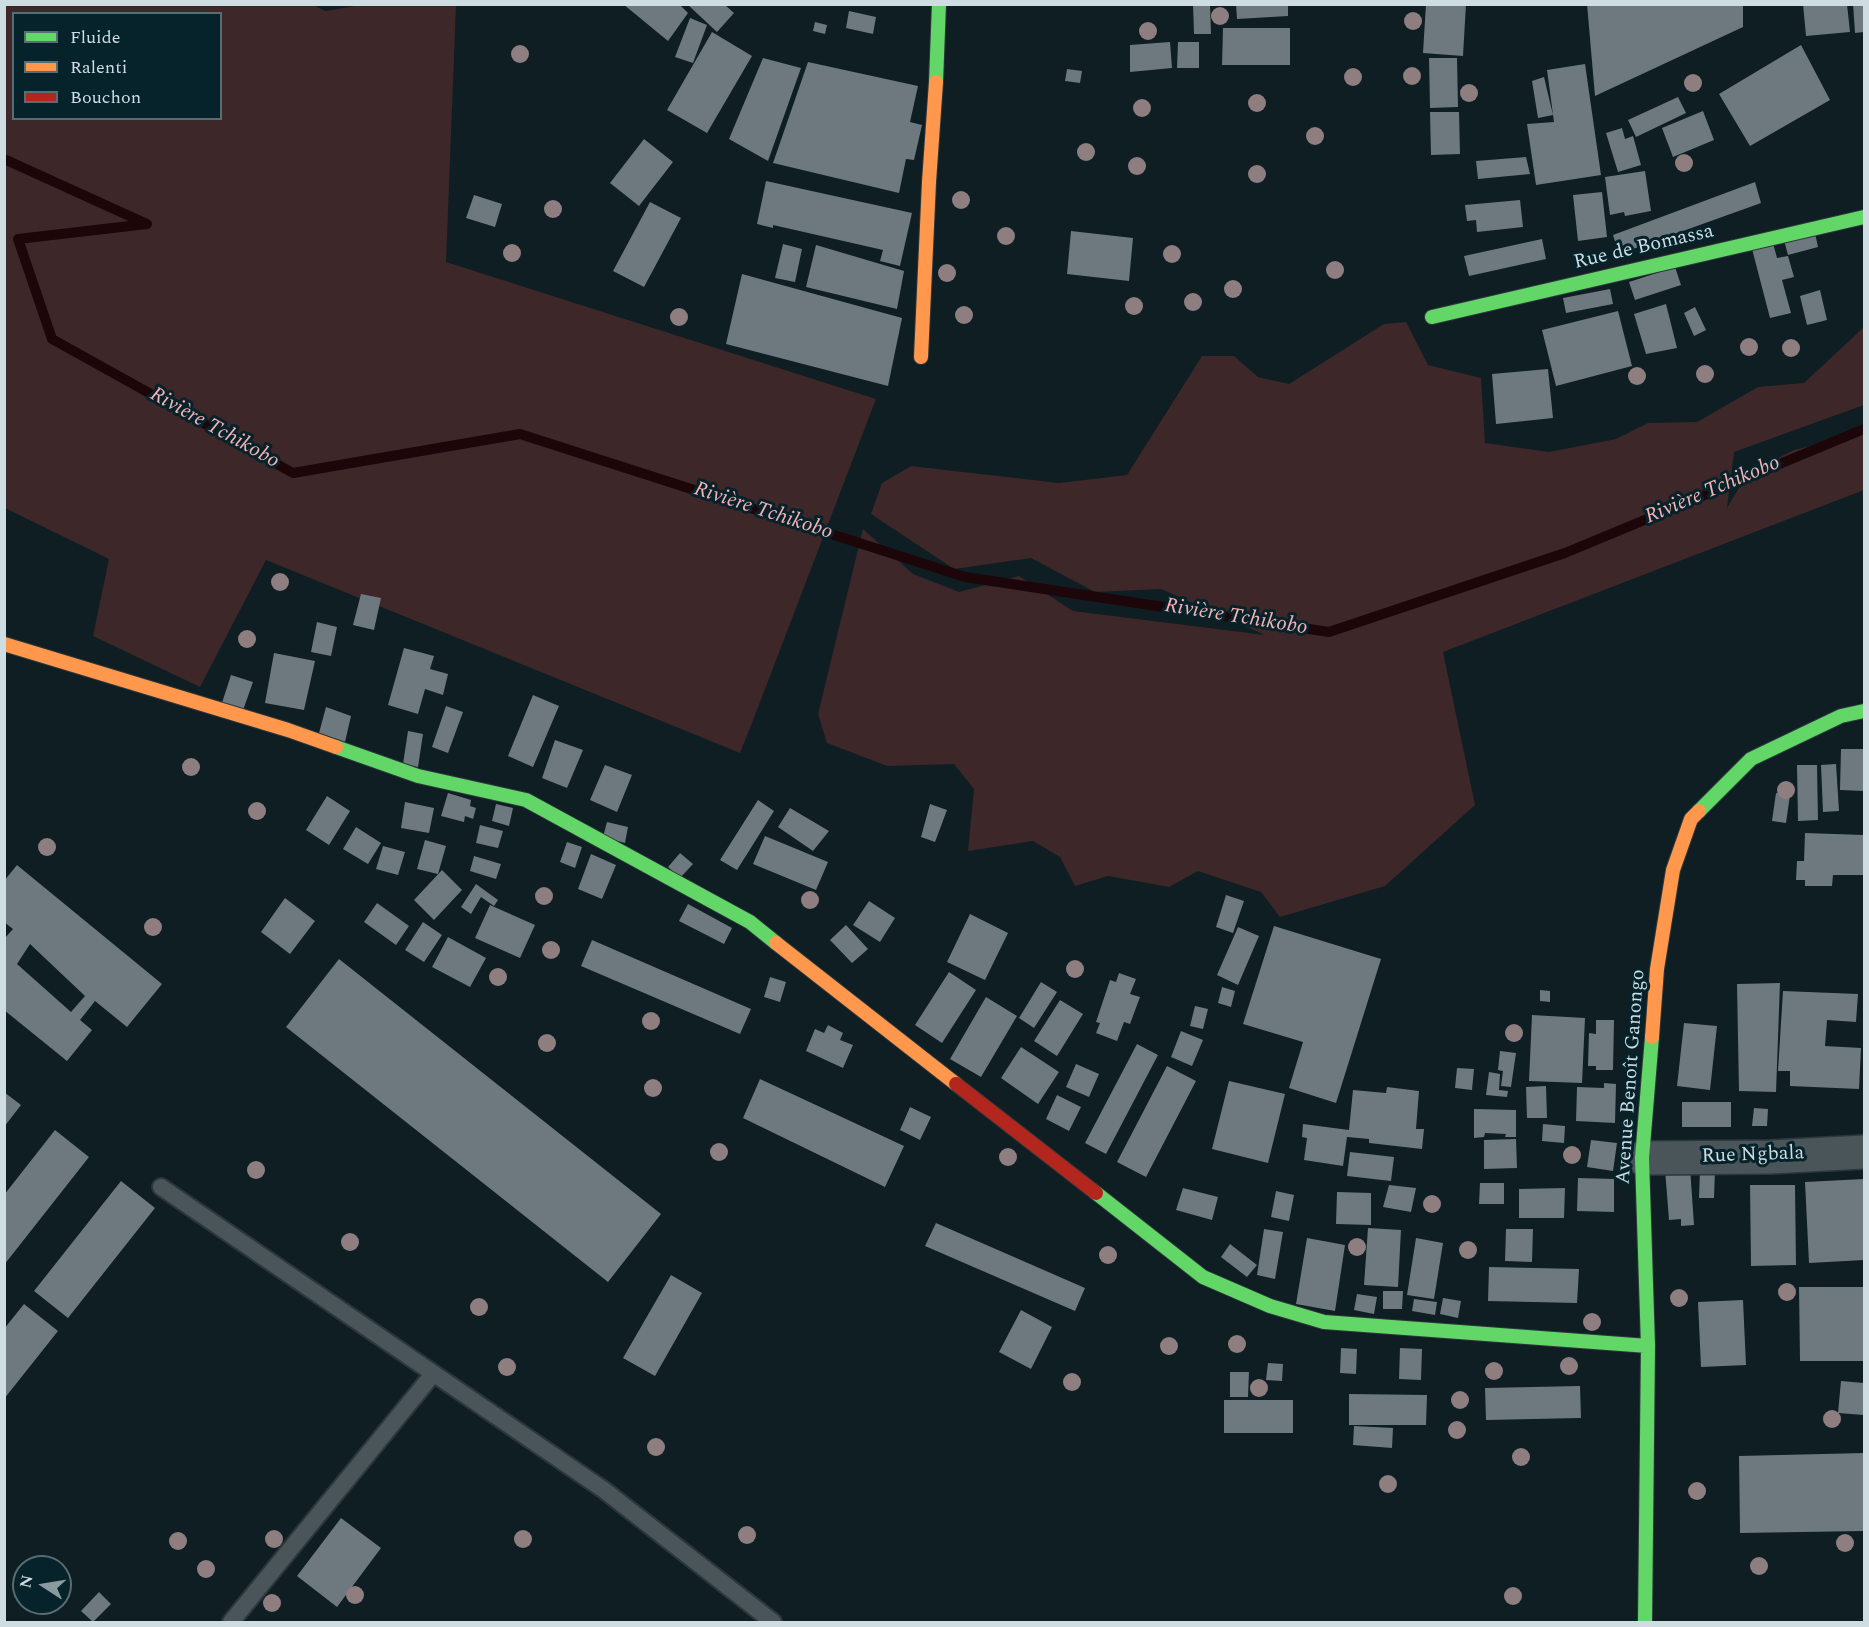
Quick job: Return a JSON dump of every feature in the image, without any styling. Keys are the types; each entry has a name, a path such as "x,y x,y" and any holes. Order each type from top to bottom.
{"street":[{"path":"921,357 939,4"},
{"name":"Rue de Bomassa","path":"1432,317 1864,217"},
{"path":"4,644 288,730 418,776 526,800 750,922 1203,1277 1261,1302 1324,1322 1648,1346"},
{"name":"Avenue Benoît Ganongo","path":"1645,1623 1648,1346 1642,1158 1657,969 1673,870 1691,819 1751,759 1841,716 1864,711"},
{"path":"1751,759 1782,729"},
{"name":"Rue Ngbala","path":"1642,1158 1770,1157 1864,1152"}],"lane":[{"path":"161,1187 604,1491 773,1623"},
{"path":"231,1623 433,1374"}],"shaded area":[{"path":"312,4 325,11 361,5 456,5 446,262 876,399 740,753 266,560 200,687 93,636 109,559 5,508 4,5"},
{"path":"1406,322 1428,365 1481,378 1485,443 1549,452 1616,439 1648,423 1697,422 1758,387 1804,383 1864,327 1864,405 1734,452 1727,508 1748,473 1794,450 1857,435 1864,431 1864,490 1443,652 1475,805 1385,886 1280,917 1261,892 1198,871 1169,887 1108,876 1075,886 1060,857 1033,841 968,851 974,789 954,764 887,766 827,743 818,714 863,529 913,574 959,592 1019,576 1073,611 1265,635 1161,589 1095,592 1031,558 954,569 871,514 882,483 911,466 1059,483 1127,475 1202,356 1234,356 1258,377 1289,384 1384,324"}],"building":[{"path":"623,4 679,4 688,13 668,41"},
{"path":"687,4 724,4 734,13 717,32"},
{"path":"1193,4 1210,4 1211,34 1194,34"},
{"path":"1236,4 1288,4 1288,16 1237,19"},
{"path":"1426,4 1466,4 1463,56 1423,53"},
{"path":"1587,4 1743,4 1743,27 1595,96"},
{"path":"1803,4 1847,4 1850,32 1806,36"},
{"path":"1853,4 1864,4 1864,32 1855,33"},
{"path":"849,11 876,17 873,34 846,28"},
{"path":"690,18 707,25 693,63 675,57"},
{"path":"815,22 827,25 825,34 813,31"},
{"path":"1223,28 1290,28 1290,65 1222,65"},
{"path":"712,32 752,56 707,133 667,110"},
{"path":"1170,42 1172,68 1130,72 1130,45"},
{"path":"1178,42 1199,42 1199,68 1177,68"},
{"path":"1801,45 1830,100 1750,146 1719,94"},
{"path":"763,58 801,68 768,161 729,139"},
{"path":"1429,58 1457,58 1458,107 1430,108"},
{"path":"808,62 918,86 910,122 922,125 914,160 906,159 899,193 773,163"},
{"path":"1585,64 1601,175 1536,185 1527,124 1554,122 1547,70"},
{"path":"1067,69 1082,71 1080,83 1065,81"},
{"path":"1544,77 1553,115 1538,118 1532,81"},
{"path":"1678,97 1686,113 1636,137 1628,120"},
{"path":"1703,111 1714,140 1673,157 1662,128"},
{"path":"1430,112 1459,112 1460,154 1431,155"},
{"path":"1622,128 1625,139 1633,136 1641,165 1618,172 1606,133"},
{"path":"644,139 673,162 639,206 610,183"},
{"path":"1526,157 1530,174 1478,179 1476,161"},
{"path":"1645,171 1651,211 1625,216 1624,212 1610,215 1605,177"},
{"path":"766,181 912,213 900,266 880,261 883,250 773,225 773,228 757,224"},
{"path":"1755,182 1761,203 1619,254 1613,235"},
{"path":"1602,192 1607,237 1578,241 1573,195"},
{"path":"474,195 502,204 495,227 466,218"},
{"path":"1520,200 1523,227 1477,232 1476,220 1467,221 1465,205"},
{"path":"650,202 681,218 644,287 613,271"},
{"path":"1071,231 1133,238 1129,281 1067,274"},
{"path":"1815,233 1818,247 1788,255 1784,240"},
{"path":"1542,239 1546,259 1469,276 1464,256"},
{"path":"1773,243 1777,258 1788,256 1794,277 1782,280 1791,313 1770,318 1752,249"},
{"path":"783,244 802,249 795,282 775,278"},
{"path":"816,245 904,271 897,309 806,287"},
{"path":"1675,267 1681,285 1635,300 1629,282"},
{"path":"742,274 902,318 888,386 726,344"},
{"path":"1610,289 1613,304 1566,313 1563,298"},
{"path":"1820,290 1827,320 1807,325 1800,296"},
{"path":"1666,304 1677,348 1646,354 1634,314"},
{"path":"1695,307 1706,330 1694,336 1684,313"},
{"path":"1618,311 1632,366 1556,386 1542,330"},
{"path":"1548,369 1553,418 1496,424 1492,374"},
{"path":"361,594 381,598 374,630 353,625"},
{"path":"317,622 337,627 331,656 311,652"},
{"path":"404,648 434,656 430,669 448,674 443,695 425,689 418,714 388,705"},
{"path":"274,653 315,661 304,710 265,703"},
{"path":"231,675 253,682 241,716 220,709"},
{"path":"533,695 559,706 533,767 508,756"},
{"path":"446,706 463,712 448,753 432,747"},
{"path":"326,707 351,716 345,742 319,733"},
{"path":"408,731 423,734 418,767 403,764"},
{"path":"555,740 583,750 567,788 542,778"},
{"path":"1841,749 1864,749 1864,791 1840,790"},
{"path":"1836,764 1839,811 1823,812 1821,765"},
{"path":"605,765 632,775 617,812 590,800"},
{"path":"1797,765 1817,765 1818,820 1798,821"},
{"path":"448,793 471,800 470,806 476,808 473,819 465,816 464,822 441,816"},
{"path":"1776,793 1790,795 1786,823 1772,821"},
{"path":"327,796 350,811 329,845 306,830"},
{"path":"758,800 774,811 737,870 720,860"},
{"path":"405,802 434,808 429,833 401,828"},
{"path":"496,804 513,808 509,826 492,821"},
{"path":"930,804 947,810 935,842 921,837"},
{"path":"790,808 829,831 813,851 778,827"},
{"path":"607,822 628,827 625,843 603,837"},
{"path":"480,825 503,831 498,848 476,843"},
{"path":"356,827 381,843 368,864 343,849"},
{"path":"1805,833 1864,835 1864,875 1833,875 1832,886 1805,886 1805,880 1796,880 1797,861 1804,861"},
{"path":"765,836 828,862 816,890 753,864"},
{"path":"425,840 446,846 438,874 417,869"},
{"path":"567,842 582,847 575,868 560,862"},
{"path":"383,846 405,852 398,875 376,869"},
{"path":"680,853 693,864 680,878 668,867"},
{"path":"591,854 616,865 602,899 578,889"},
{"path":"474,856 501,864 496,879 470,871"},
{"path":"17,865 162,984 127,1027 95,1001 80,1020 92,1030 67,1061 4,1010 4,939 13,929 4,922 4,881","holes":["30,944 85,996 71,1012 17,964"]},
{"path":"442,870 462,890 434,920 414,900"},
{"path":"476,884 498,900 494,906 481,897 471,914 461,907"},
{"path":"1226,895 1244,901 1233,933 1216,927"},
{"path":"285,898 315,921 290,954 261,932"},
{"path":"869,901 895,918 880,942 853,925"},
{"path":"377,903 409,926 396,945 364,922"},
{"path":"688,904 732,928 724,944 679,921"},
{"path":"490,905 535,925 520,958 475,938"},
{"path":"970,914 1008,933 985,980 947,962"},
{"path":"423,922 442,935 424,962 405,950"},
{"path":"846,925 868,949 852,963 830,940"},
{"path":"1274,926 1381,959 1336,1103 1289,1088 1303,1042 1243,1024"},
{"path":"1238,927 1259,936 1238,985 1217,975"},
{"path":"448,937 486,958 470,987 432,967"},
{"path":"592,940 751,1009 740,1034 581,966"},
{"path":"339,959 661,1214 608,1282 286,1027"},
{"path":"949,972 976,990 942,1043 915,1025"},
{"path":"1119,973 1136,979 1130,994 1140,997 1130,1024 1124,1022 1117,1041 1096,1033 1100,1023 1096,1022 1110,980 1116,982"},
{"path":"770,977 786,982 780,1002 764,997"},
{"path":"1041,982 1057,992 1034,1028 1019,1018"},
{"path":"1780,983 1776,1092 1739,1091 1737,984"},
{"path":"1222,987 1235,991 1231,1007 1218,1003"},
{"path":"1540,990 1550,991 1550,1002 1540,1001"},
{"path":"1783,991 1858,994 1856,1022 1827,1020 1825,1046 1861,1048 1859,1089 1790,1086 1790,1071 1778,1071"},
{"path":"986,997 1017,1016 981,1077 950,1059"},
{"path":"1060,1000 1083,1014 1057,1056 1034,1041"},
{"path":"1195,1006 1208,1009 1203,1029 1190,1026"},
{"path":"1532,1015 1585,1018 1582,1083 1529,1081"},
{"path":"1596,1020 1614,1020 1613,1070 1596,1070 1596,1066 1588,1066 1589,1033 1596,1034"},
{"path":"1684,1023 1717,1026 1710,1090 1677,1086"},
{"path":"828,1025 843,1033 840,1040 853,1045 843,1068 806,1051 815,1029 824,1033"},
{"path":"1181,1031 1203,1040 1192,1066 1171,1057"},
{"path":"1137,1044 1158,1055 1106,1154 1085,1143"},
{"path":"1021,1047 1059,1072 1038,1104 1001,1078"},
{"path":"1500,1051 1516,1053 1511,1087 1501,1086 1503,1071 1498,1070"},
{"path":"1076,1064 1099,1074 1089,1097 1066,1087"},
{"path":"1167,1066 1196,1081 1146,1177 1117,1162"},
{"path":"1457,1068 1474,1069 1472,1090 1455,1088"},
{"path":"1489,1072 1500,1074 1499,1090 1508,1091 1507,1097 1486,1095"},
{"path":"760,1079 904,1146 885,1187 743,1118"},
{"path":"1229,1081 1285,1094 1268,1163 1212,1149"},
{"path":"1604,1083 1616,1084 1615,1123 1576,1121 1577,1087 1604,1088"},
{"path":"1546,1086 1547,1118 1527,1118 1526,1087"},
{"path":"1387,1087 1419,1091 1416,1129 1424,1129 1422,1149 1369,1143 1369,1139 1347,1137 1343,1166 1304,1160 1307,1138 1302,1137 1303,1124 1349,1130 1353,1090 1386,1093"},
{"path":"4,1092 21,1105 4,1127"},
{"path":"1057,1095 1081,1107 1069,1131 1046,1119"},
{"path":"1682,1102 1731,1102 1731,1127 1682,1127"},
{"path":"910,1107 931,1117 920,1140 900,1130"},
{"path":"1754,1108 1768,1109 1767,1126 1752,1126"},
{"path":"1474,1109 1516,1110 1516,1137 1485,1133 1484,1137 1474,1138"},
{"path":"1543,1124 1565,1126 1564,1143 1542,1141"},
{"path":"55,1130 89,1157 4,1265 4,1195"},
{"path":"1516,1139 1517,1168 1484,1169 1484,1140"},
{"path":"1591,1140 1617,1143 1613,1171 1587,1167"},
{"path":"1350,1152 1394,1157 1391,1181 1347,1176"},
{"path":"1690,1167 1694,1225 1681,1226 1681,1219 1669,1220 1665,1169"},
{"path":"1700,1170 1715,1170 1714,1198 1699,1198"},
{"path":"1578,1178 1614,1179 1614,1212 1577,1211"},
{"path":"1864,1179 1864,1260 1809,1263 1805,1182"},
{"path":"121,1181 155,1208 68,1318 34,1291"},
{"path":"1480,1183 1504,1183 1504,1204 1479,1204"},
{"path":"1389,1185 1416,1188 1411,1212 1383,1207"},
{"path":"1750,1185 1795,1185 1796,1265 1751,1266"},
{"path":"1183,1188 1218,1197 1212,1220 1176,1210"},
{"path":"1565,1188 1564,1218 1519,1218 1519,1189"},
{"path":"1276,1191 1294,1195 1289,1221 1271,1217"},
{"path":"1337,1192 1371,1193 1371,1225 1336,1224"},
{"path":"936,1223 1085,1288 1075,1311 925,1246"},
{"path":"1368,1228 1401,1230 1398,1287 1364,1285"},
{"path":"1264,1229 1283,1232 1275,1279 1257,1275"},
{"path":"1506,1229 1533,1229 1532,1262 1505,1261"},
{"path":"1307,1238 1345,1245 1335,1311 1296,1304"},
{"path":"1416,1238 1443,1243 1434,1299 1407,1295"},
{"path":"1230,1244 1257,1265 1247,1277 1221,1257"},
{"path":"1489,1267 1579,1269 1577,1303 1488,1301"},
{"path":"671,1275 702,1293 655,1376 623,1358"},
{"path":"1799,1287 1864,1287 1864,1361 1800,1361"},
{"path":"1383,1291 1403,1291 1402,1309 1383,1309"},
{"path":"1357,1294 1377,1297 1374,1314 1354,1310"},
{"path":"1443,1298 1461,1301 1458,1318 1440,1314"},
{"path":"1414,1299 1437,1302 1435,1315 1412,1311"},
{"path":"1743,1300 1746,1365 1701,1367 1698,1302"},
{"path":"24,1304 58,1331 4,1399 4,1329"},
{"path":"1021,1310 1052,1327 1031,1369 999,1352"},
{"path":"1341,1348 1357,1349 1356,1374 1340,1373"},
{"path":"1400,1348 1422,1349 1421,1380 1399,1379"},
{"path":"1268,1363 1283,1364 1282,1381 1266,1380"},
{"path":"1230,1372 1249,1372 1248,1397 1230,1397"},
{"path":"1841,1381 1864,1383 1864,1415 1838,1413"},
{"path":"1580,1386 1581,1418 1486,1420 1485,1388"},
{"path":"1349,1394 1427,1395 1426,1425 1349,1425"},
{"path":"1224,1400 1293,1400 1293,1433 1224,1433"},
{"path":"1354,1426 1393,1428 1392,1448 1353,1445"},
{"path":"1864,1453 1864,1531 1740,1533 1739,1456"},
{"path":"341,1518 381,1548 337,1607 297,1576"},
{"path":"99,1592 111,1604 93,1622 81,1611"}],"waterway":[{"name":"Rivière Tchikobo","path":"4,159 147,224 18,239 52,339 293,473 520,434 965,577 1329,632 1565,553 1864,429"}],"traffic: fast":[{"path":"936,82 939,4"},
{"path":"1432,317 1864,217"},
{"path":"1699,811 1751,759 1841,716 1864,711"},
{"path":"336,747 418,776 526,800 750,922 776,943"},
{"path":"1645,1622 1648,1346 1642,1158 1652,1037"},
{"path":"1096,1193 1203,1277 1270,1306 1324,1322 1648,1346"}],"traffic: slow":[{"path":"921,357 936,82"},
{"path":"4,644 288,730 336,747"},
{"path":"1652,1037 1657,969 1673,870 1691,819 1699,811"},
{"path":"776,943 956,1084"}],"traffic: jam":[{"path":"956,1084 1096,1193"}]}
